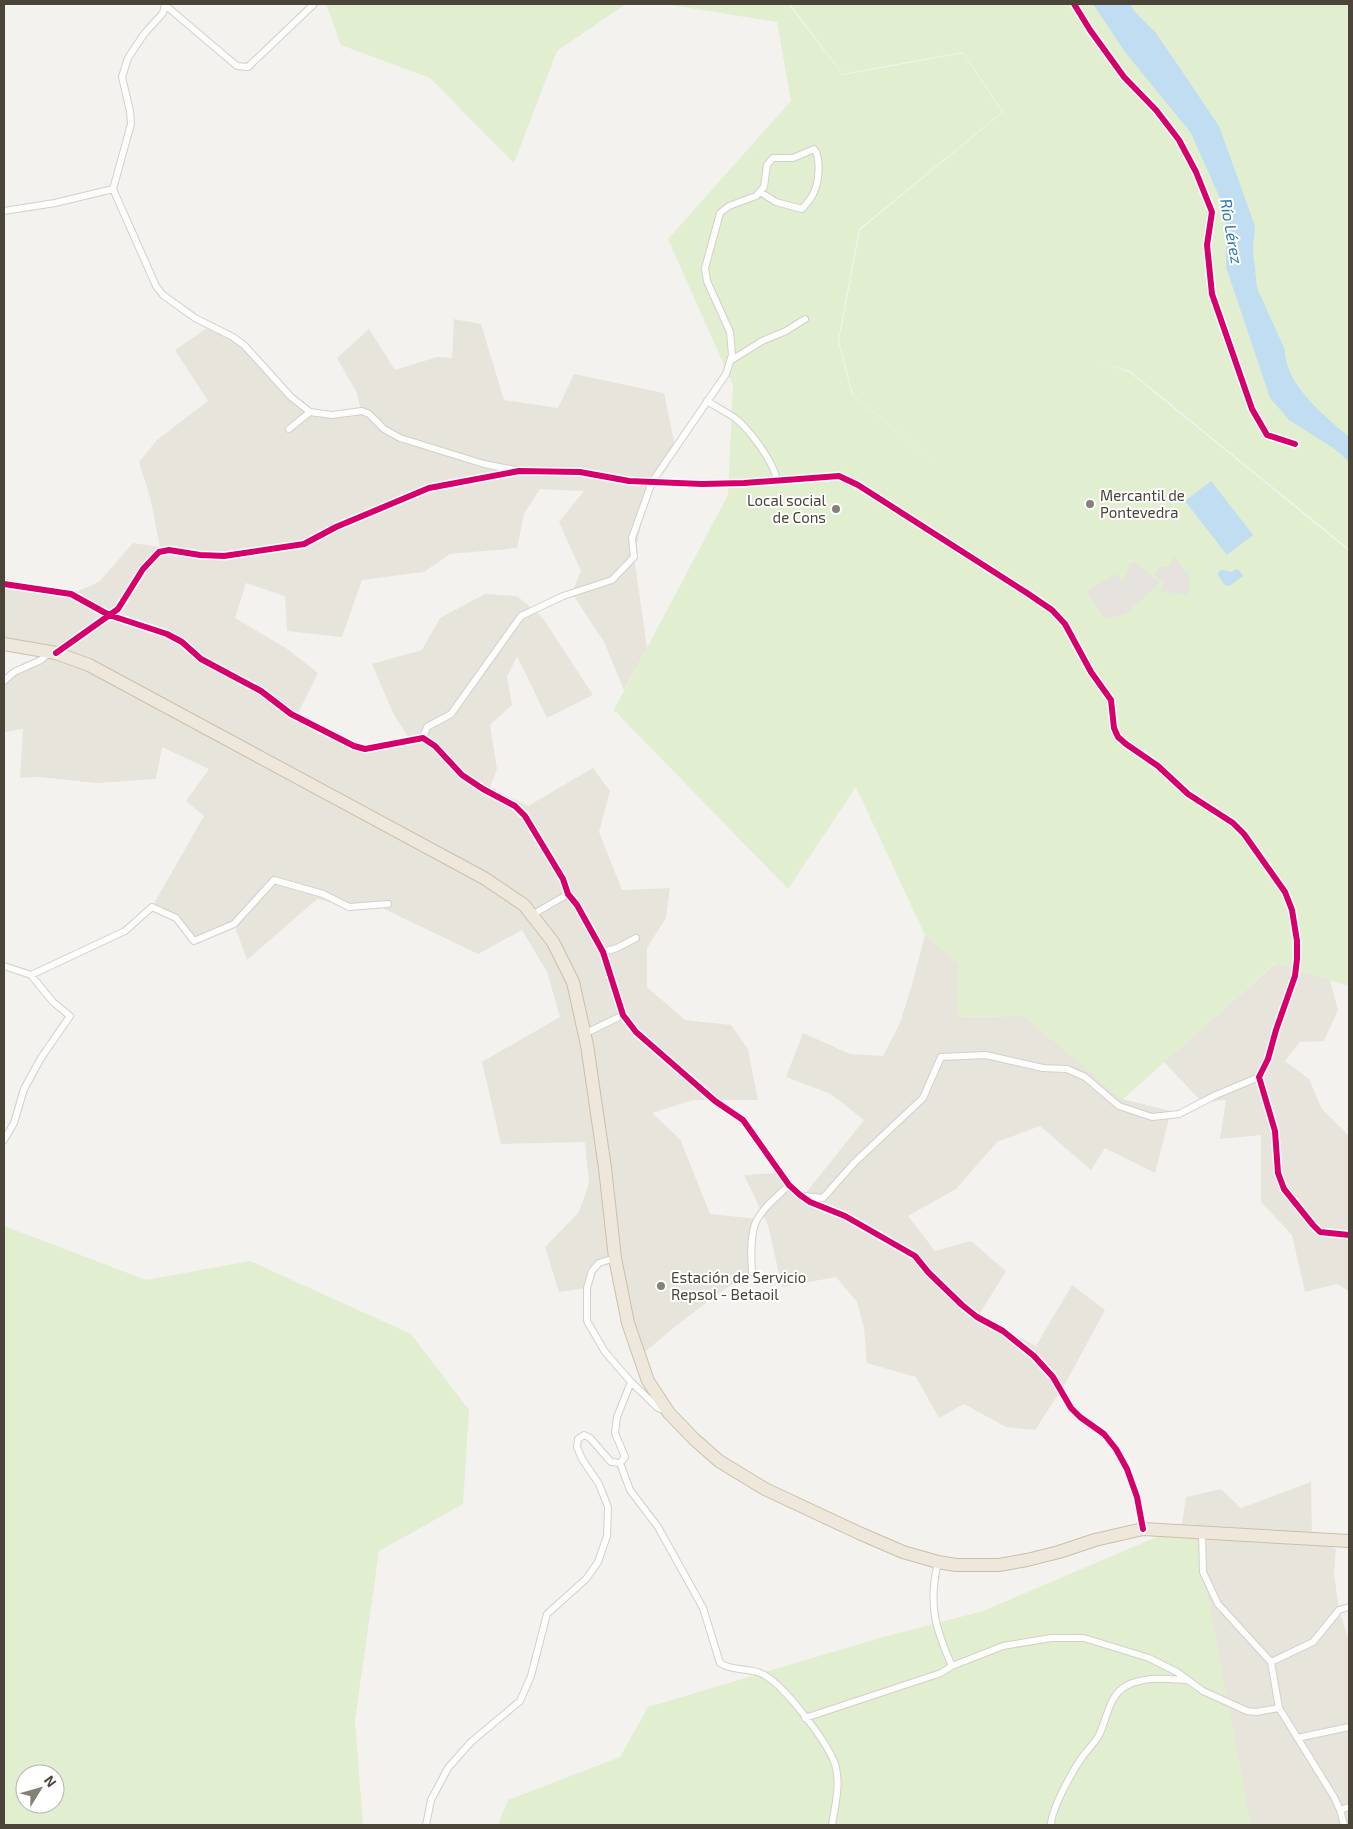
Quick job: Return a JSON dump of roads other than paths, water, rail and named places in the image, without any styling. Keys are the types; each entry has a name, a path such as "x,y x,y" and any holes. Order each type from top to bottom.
{"highway":[{"path":"4,644 53,653 88,665 136,689 484,878 524,905 554,942 573,982 584,1034 605,1168 615,1258 628,1323 648,1381 668,1412 719,1461 765,1489 859,1533 903,1552 956,1565 999,1565 1043,1556 1095,1540 1143,1529 1349,1541"}],"street":[{"path":"165,4 237,66 248,67 314,4"},
{"path":"165,4 164,13 144,34 128,58 122,77 131,124 113,189 156,286 163,296 195,318 233,337 244,345 291,397 310,412 332,415 362,411 369,414 384,429 400,438 484,464 519,471 580,472 629,481 702,484 839,476 858,485 1052,610 1065,624 1091,672 1111,700 1114,728 1118,737 1158,766 1188,794 1233,823 1244,834 1285,892 1292,910 1297,941 1295,976 1268,1059 1259,1077 1216,1095 1179,1114 1152,1117 1119,1106 1085,1077 1067,1069 1043,1068 986,1055 941,1057 923,1098 854,1163 827,1195 821,1199 800,1195"},
{"path":"423,738 427,727 451,714 521,616 563,596 612,580 634,557 632,538 652,482 726,374 732,355 730,332 707,282 705,268 720,213 728,206 756,196 760,192 764,187 767,165 773,158 793,158 814,149 818,154 819,163 814,193 802,209 776,202 760,192"},
{"path":"4,211 55,203 113,189"},
{"path":"730,361 762,341 786,331 805,319"},
{"path":"708,401 736,420 766,454 775,470 777,480"},
{"path":"289,429 310,412"},
{"path":"4,680 14,672 53,653 118,609 143,569 159,552 170,550 200,555 224,556 304,544 340,525 429,488 519,471"},
{"path":"4,584 70,594 109,615 167,634 182,642 201,659 261,691 296,717 354,746 365,749 423,738 435,746 462,775 515,806 525,816 563,879 568,894 577,905 603,952 623,1015 636,1032 715,1101 742,1120 789,1185 800,1195 810,1202 845,1216 915,1256 962,1306 977,1317 1003,1331 1034,1356 1053,1377 1071,1408 1104,1434 1116,1449 1127,1469 1137,1497 1143,1529"},
{"path":"31,975 125,930 152,907 176,918 194,941 234,924 274,880 323,894 349,907 388,904"},
{"path":"532,915 568,894"},
{"path":"603,952 617,948 636,938"},
{"path":"4,966 31,975 53,1002 70,1016 41,1058 24,1090 14,1123 4,1140"},
{"path":"584,1034 623,1015"},
{"path":"1259,1077 1275,1131 1278,1173 1284,1189 1313,1226 1320,1232 1349,1235"},
{"path":"752,1272 751,1251 755,1225 760,1215 789,1185"},
{"path":"615,1258 600,1263 592,1271 587,1288 587,1322 605,1352 631,1382 658,1408 668,1412"},
{"path":"620,1463 625,1457 614,1433 617,1417 631,1382"},
{"path":"426,1825 432,1800 448,1768 471,1742 520,1701 531,1676 547,1614 586,1579 598,1562 607,1536 608,1507 600,1484 582,1459 577,1447 578,1439 584,1435 590,1438 611,1462 620,1463"},
{"path":"620,1463 630,1490 658,1527 703,1608 720,1663 726,1667 760,1673 781,1687 806,1718 825,1746 835,1765 838,1787 832,1825"},
{"path":"1202,1532 1203,1572 1218,1604 1271,1662 1279,1708 1340,1810 1344,1825"},
{"path":"938,1562 934,1581 933,1606 940,1641 952,1666"},
{"path":"1271,1662 1313,1642 1340,1610 1349,1608"},
{"path":"806,1718 941,1674 952,1666 1003,1646 1051,1638 1084,1638 1149,1658 1177,1672 1203,1691 1247,1711 1256,1712 1279,1708"},
{"path":"1051,1825 1058,1802 1082,1757 1098,1736 1111,1704 1119,1691 1126,1686 1140,1681 1160,1678 1186,1680"},
{"path":"1297,1738 1349,1727"},
{"path":"1340,1810 1349,1807"}],"water":[{"name":"Río Lérez","path":"1093,4 1130,4 1135,12 1156,33 1219,126 1255,226 1253,250 1257,288 1285,350 1287,363 1292,375 1299,387 1318,409 1349,437 1349,462 1335,449 1289,420 1270,398 1226,267 1226,212 1191,133 1125,52"},
{"path":"1211,481 1253,535 1227,555 1185,501"},
{"path":"1236,569 1243,576 1229,586 1225,585 1218,575 1219,571 1232,572"}],"place":[{"name":"Mercantil de Pontevedra","path":"1090,504"},
{"name":"Local social de Cons","path":"836,509"},
{"name":"Estación de Servicio Repsol - Betaoil","path":"661,1286"}]}
